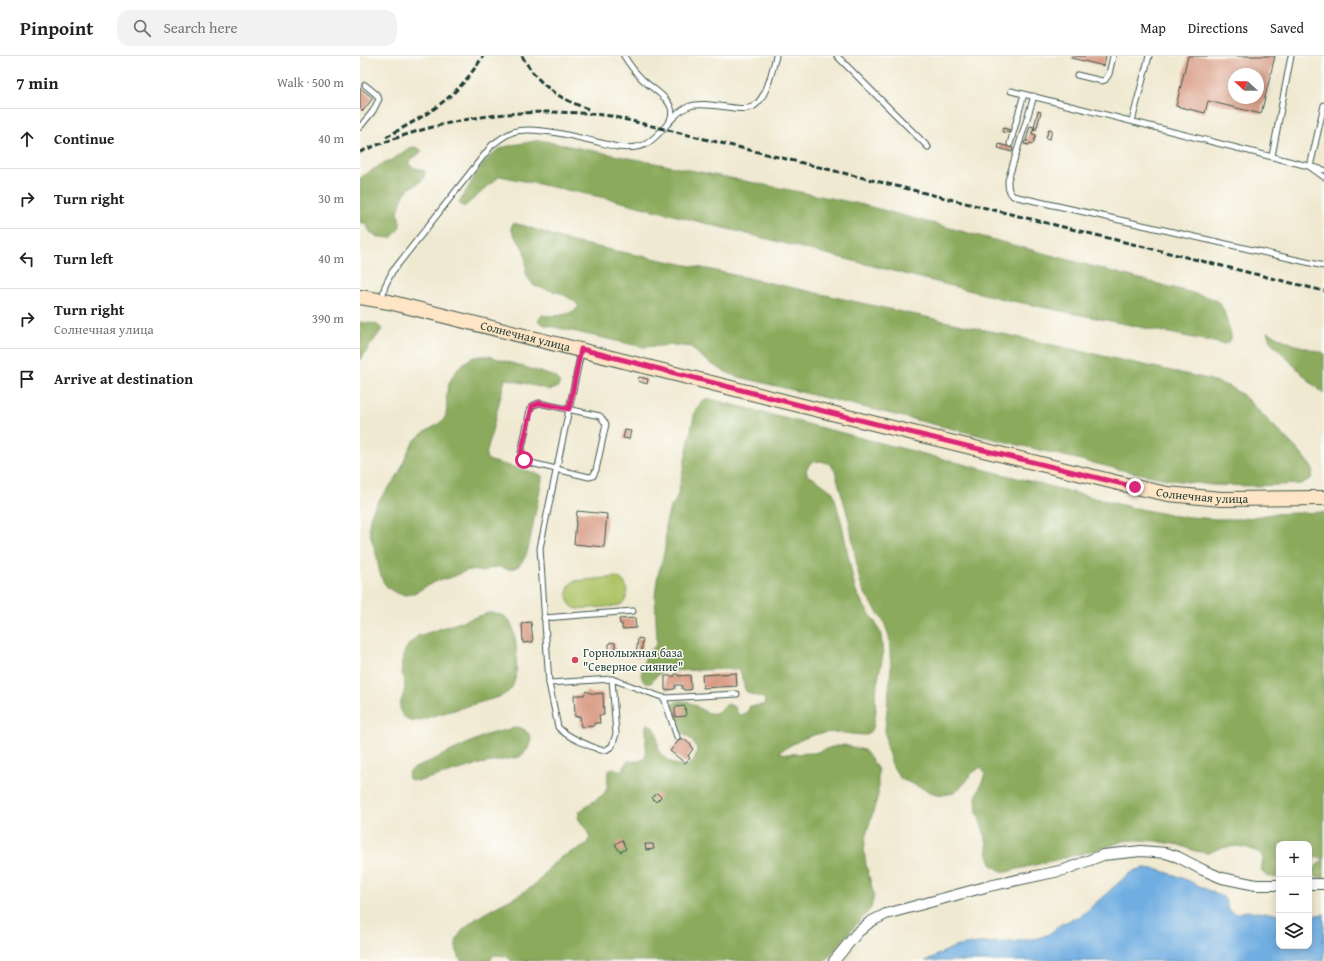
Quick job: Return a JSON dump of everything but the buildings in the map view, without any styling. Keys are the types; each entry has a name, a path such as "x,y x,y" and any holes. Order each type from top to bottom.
{"street":[{"name":"Солнечная улица","path":"360,297 382,300 815,409 1168,494 1221,499 1324,498"},
{"path":"834,961 857,933 870,922 886,914 989,886 1064,870 1103,855 1140,851 1166,853 1178,857 1222,878 1256,885 1276,886"},
{"path":"1312,884 1324,884"}],"lane":[{"path":"382,300 385,286 392,272 492,145 503,137 514,132 532,130 617,147 635,147 651,142 660,134 668,123 672,114 668,102 642,78 624,56"},
{"path":"668,123 683,110 695,104 745,108 753,107 759,101 769,82 776,56"},
{"path":"838,56 928,146"},
{"path":"1077,75 1102,81 1105,80 1109,74 1113,56"},
{"path":"1132,121 1149,56"},
{"path":"1272,156 1291,56"},
{"path":"360,127 373,111 379,99 376,94 364,86"},
{"path":"1011,91 1324,170"},
{"path":"1010,144 1024,94"},
{"path":"1034,96 1008,180 1008,187 1013,196 1324,266"},
{"path":"1310,167 1324,104"},
{"path":"1310,167 1324,176"},
{"path":"581,349 540,548 548,683 558,727 567,735 598,749 604,750 612,746 616,734 612,678"},
{"path":"539,403 569,409 600,416 605,421 606,424 596,470 593,476 589,477 527,462 524,460 521,453 530,410 535,404 539,403"},
{"path":"544,618 633,611"},
{"path":"548,683 612,678 664,698 737,694"},
{"path":"664,698 677,737"}],"green space":[{"path":"539,140 860,204 1211,298 1220,303 1224,311 1231,339 1228,343 1223,344 1003,299 610,199 500,176 464,207 459,203 483,164 495,152 502,148"},
{"path":"415,147 421,150 421,152 409,161 409,165 425,171 424,176 420,182 406,191 403,197 398,213 400,224 398,231 391,238 378,237 371,233 365,223 360,223 360,178 385,162 392,160 409,148"},
{"path":"513,223 572,242 707,269 1208,379 1228,386 1243,395 1298,450 1313,469 1312,478 1301,484 1255,486 1211,485 1172,480 1122,470 735,376 711,364 691,347 674,345 643,347 545,325 538,321 542,315 562,315 579,307 575,301 560,293 534,286 526,275 526,260 524,252 511,228"},
{"path":"360,322 376,324 382,329 360,360"},
{"path":"1267,332 1293,344 1324,353 1324,394 1310,382 1270,341"},
{"path":"478,356 489,356 556,377 560,383 557,388 551,390 505,379 486,455 487,459 491,461 542,476 527,553 521,563 512,569 498,567 491,568 484,572 468,570 453,577 437,581 409,595 398,593 387,587 382,580 369,529 371,514 397,476 413,442 420,435 444,419 446,413 448,388 451,379 457,370 470,359"},
{"path":"710,399 1130,507 1176,516 1242,519 1271,514 1324,512 1324,858 1316,857 1312,860 1312,841 1276,841 1276,877 1269,876 1261,871 1263,860 1262,856 1258,852 1248,848 1237,846 1221,848 1208,853 1195,851 1179,845 1156,841 1137,840 1123,841 1104,848 1006,872 999,870 992,865 988,856 986,839 977,812 976,797 985,774 981,767 972,773 965,783 954,793 943,795 933,793 901,779 893,767 887,749 885,730 891,667 889,636 884,622 860,583 849,520 835,471 830,464 821,461 811,462 806,470 808,476 815,479 833,492 842,525 855,589 881,634 883,655 875,696 876,711 873,728 867,735 833,732 817,734 802,739 779,752 786,754 814,753 844,745 864,750 871,758 878,770 878,795 866,835 864,850 866,865 874,895 871,908 825,961 511,961 505,956 493,955 490,961 461,961 456,943 460,934 467,926 487,912 530,888 556,861 587,843 590,837 578,818 580,811 604,794 607,789 608,773 610,769 615,768 618,771 623,771 627,761 638,761 645,758 646,725 649,724 655,730 662,755 674,764 684,766 693,761 696,756 697,748 687,736 682,734 680,731 672,710 673,703 686,701 703,711 713,713 717,712 728,704 735,707 738,714 742,715 748,711 750,706 763,705 765,703 764,698 755,696 746,691 739,669 664,671 656,676 651,683 646,683 642,678 642,668 645,659 657,643 655,597 657,579 665,549 666,522 670,508 676,500 679,490 695,411 702,401"},
{"path":"616,577 624,582 626,587 627,596 622,604 617,606 578,609 570,605 567,592 574,581"},
{"path":"488,613 499,614 506,617 514,632 517,662 515,679 510,689 499,697 416,721 405,717 400,710 400,704 405,688 402,673 402,662 404,652 410,643 418,636"},
{"path":"518,727 526,731 531,738 528,749 520,757 480,764 419,781 408,778 409,772 415,768 486,735"},
{"path":"1324,858 1324,878 1316,877 1312,874 1315,867"}],"water":[{"path":"1143,868 1154,869 1185,879 1225,898 1228,910 1235,914 1246,911 1276,914 1276,949 1312,949 1312,916 1324,914 1324,961 925,961 954,947 978,943 1011,942 1038,938 1049,934 1061,924 1081,916 1125,877 1134,871"}],"railway":[{"path":"386,137 441,104 463,83 483,56"},
{"path":"522,56 535,76 551,90 569,101 591,110"},
{"path":"360,152 421,130 452,122 483,117 515,113 546,112 611,116 1324,291"}],"place":[{"name":"Горнолыжная база \"Северное сияние\"","path":"575,660"}],"route":[{"path":"524,460 521,453 532,406 539,403 569,409 581,349 815,409 1135,487"}]}
